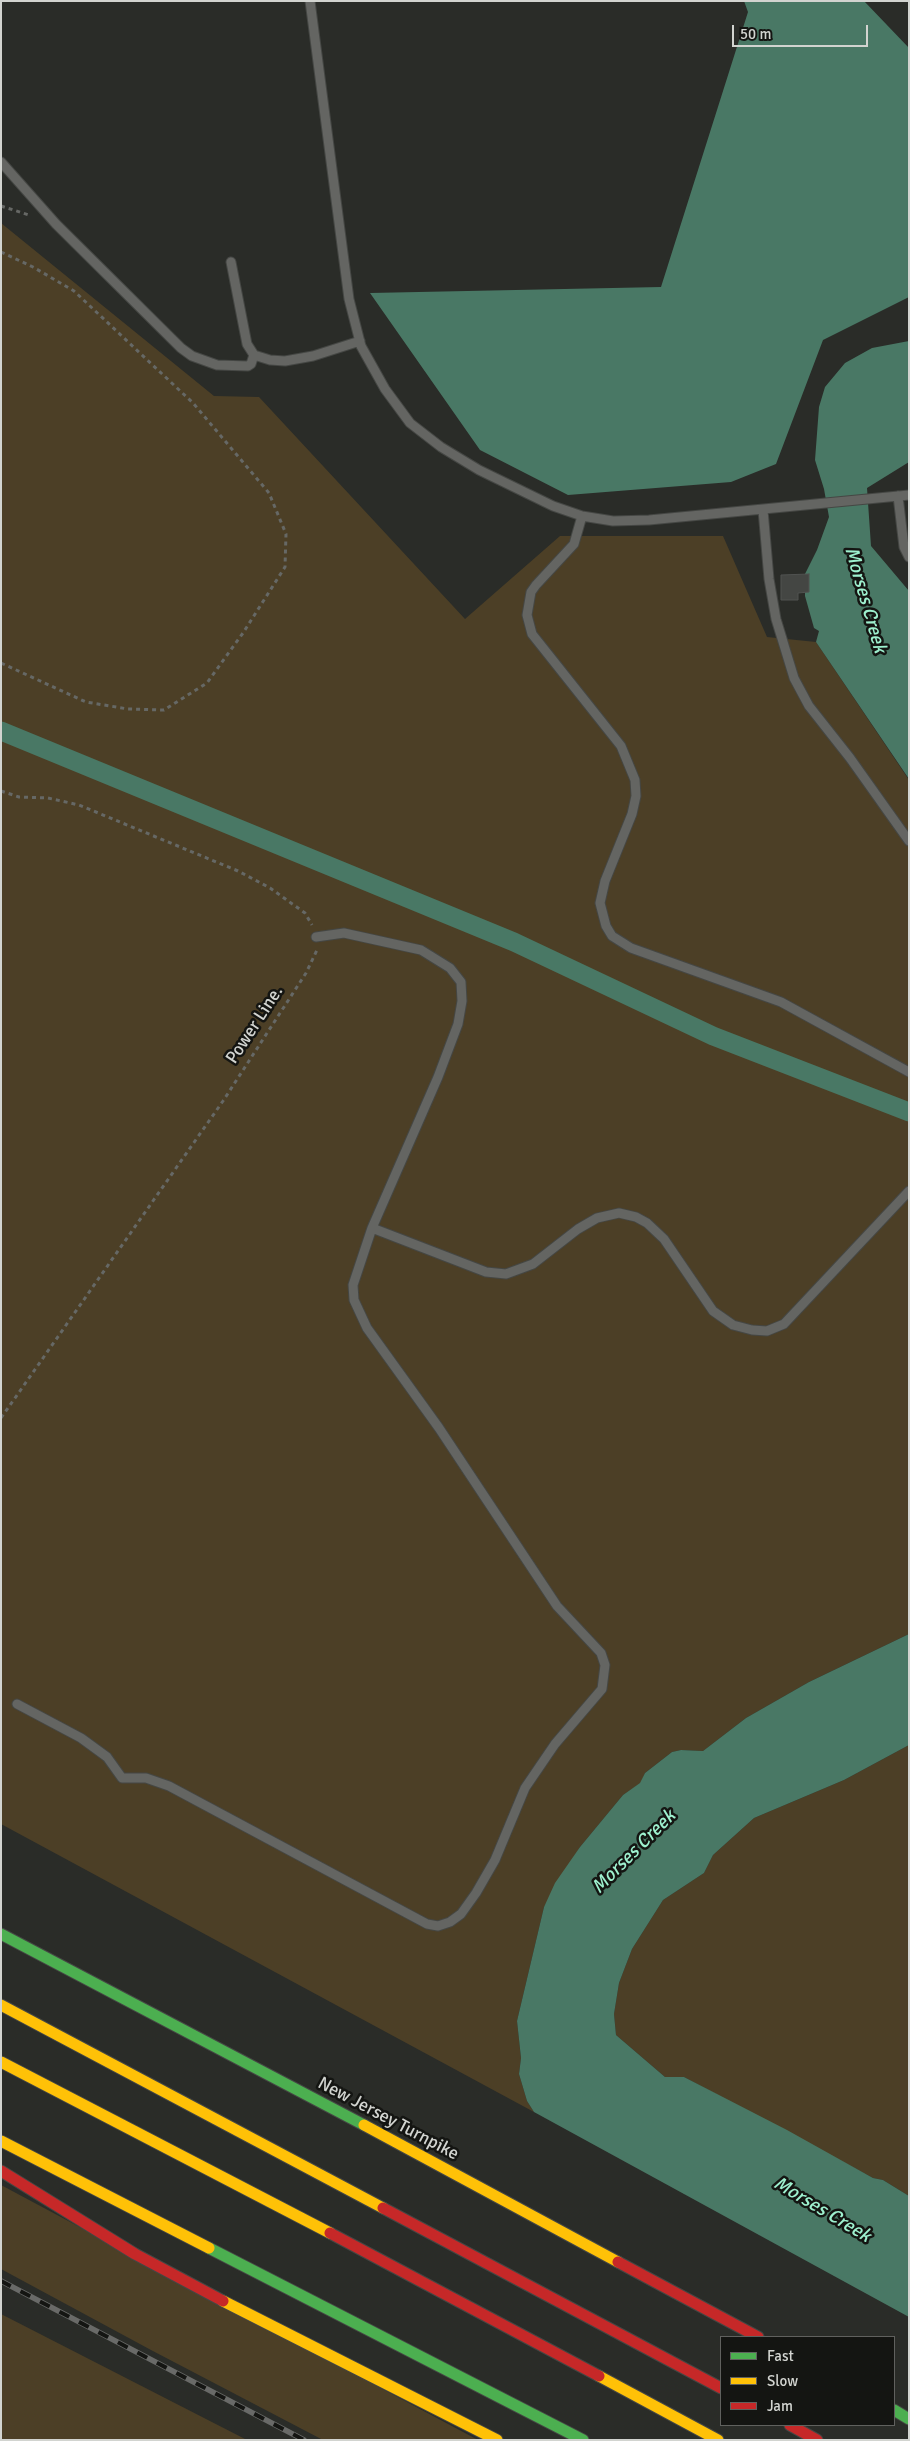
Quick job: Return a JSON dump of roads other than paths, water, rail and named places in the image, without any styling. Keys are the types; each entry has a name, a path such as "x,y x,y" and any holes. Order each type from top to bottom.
{"highway":[{"name":"New Jersey Turnpike","path":"1,1934 371,2129 756,2336"},
{"path":"1,2005 720,2387"},
{"path":"1,2062 328,2232 718,2440"},
{"path":"1,2141 583,2440"},
{"path":"1,2171 74,2218 176,2277 497,2440"},
{"path":"895,2411 909,2419"},
{"path":"792,2426 817,2440"}],"lane":[{"path":"310,1 348,299 360,341 385,389 410,422 441,446 479,470 553,506 582,516 613,521 649,520 763,510 909,495"},
{"path":"1,162 56,224 181,348 192,356 217,365 248,366 251,364 254,355"},
{"path":"231,262 247,344 254,355 270,360 291,360 360,341"},
{"path":"898,496 904,547 909,557"},
{"path":"763,510 769,579 776,619 794,678 809,706 850,758 909,841"},
{"path":"582,516 574,544 536,585 530,598 526,615 532,634 621,746 635,780 636,796 632,814 606,880 600,903 606,926 612,936 631,948 781,1002 909,1072"},
{"path":"17,1704 81,1738 107,1757 122,1778 146,1778 169,1786 427,1924 438,1926 450,1922 466,1907 496,1860 525,1788 555,1744 602,1689 605,1665 601,1653 557,1606 358,1312 354,1300 353,1285 372,1228 438,1077 458,1024 462,1002 461,982 450,968 421,950 344,933 316,937"},
{"path":"372,1228 486,1272 506,1274 533,1264 578,1229 598,1218 619,1214 636,1217 647,1223 664,1239 713,1311 734,1325 752,1330 767,1331 784,1324 909,1191"}],"water":[{"path":"744,1 864,1 909,48 909,297 823,340 776,464 731,482 568,495 480,450 370,293 661,287 748,12"},
{"name":"Morses Creek","path":"909,341 909,462 867,488 871,546 909,591 909,779 816,642 819,631 814,628 805,596 805,574 817,550 829,517 824,489 815,460 819,407 825,387 845,363 872,348"},
{"name":"Morses Creek","path":"909,1634 909,1745 844,1780 754,1818 713,1855 704,1873 663,1900 632,1949 619,1983 614,2014 616,2035 665,2077 684,2077 787,2130 873,2178 883,2180 909,2196 909,2317 534,2112 527,2101 519,2074 521,2058 517,2021 544,1907 555,1883 580,1847 623,1795 640,1783 645,1773 672,1752 681,1750 703,1751 746,1718 809,1682"}],"waterway":[{"path":"1,731 514,942 713,1036 909,1112"}],"railway":[{"path":"1,2281 304,2440"}]}
